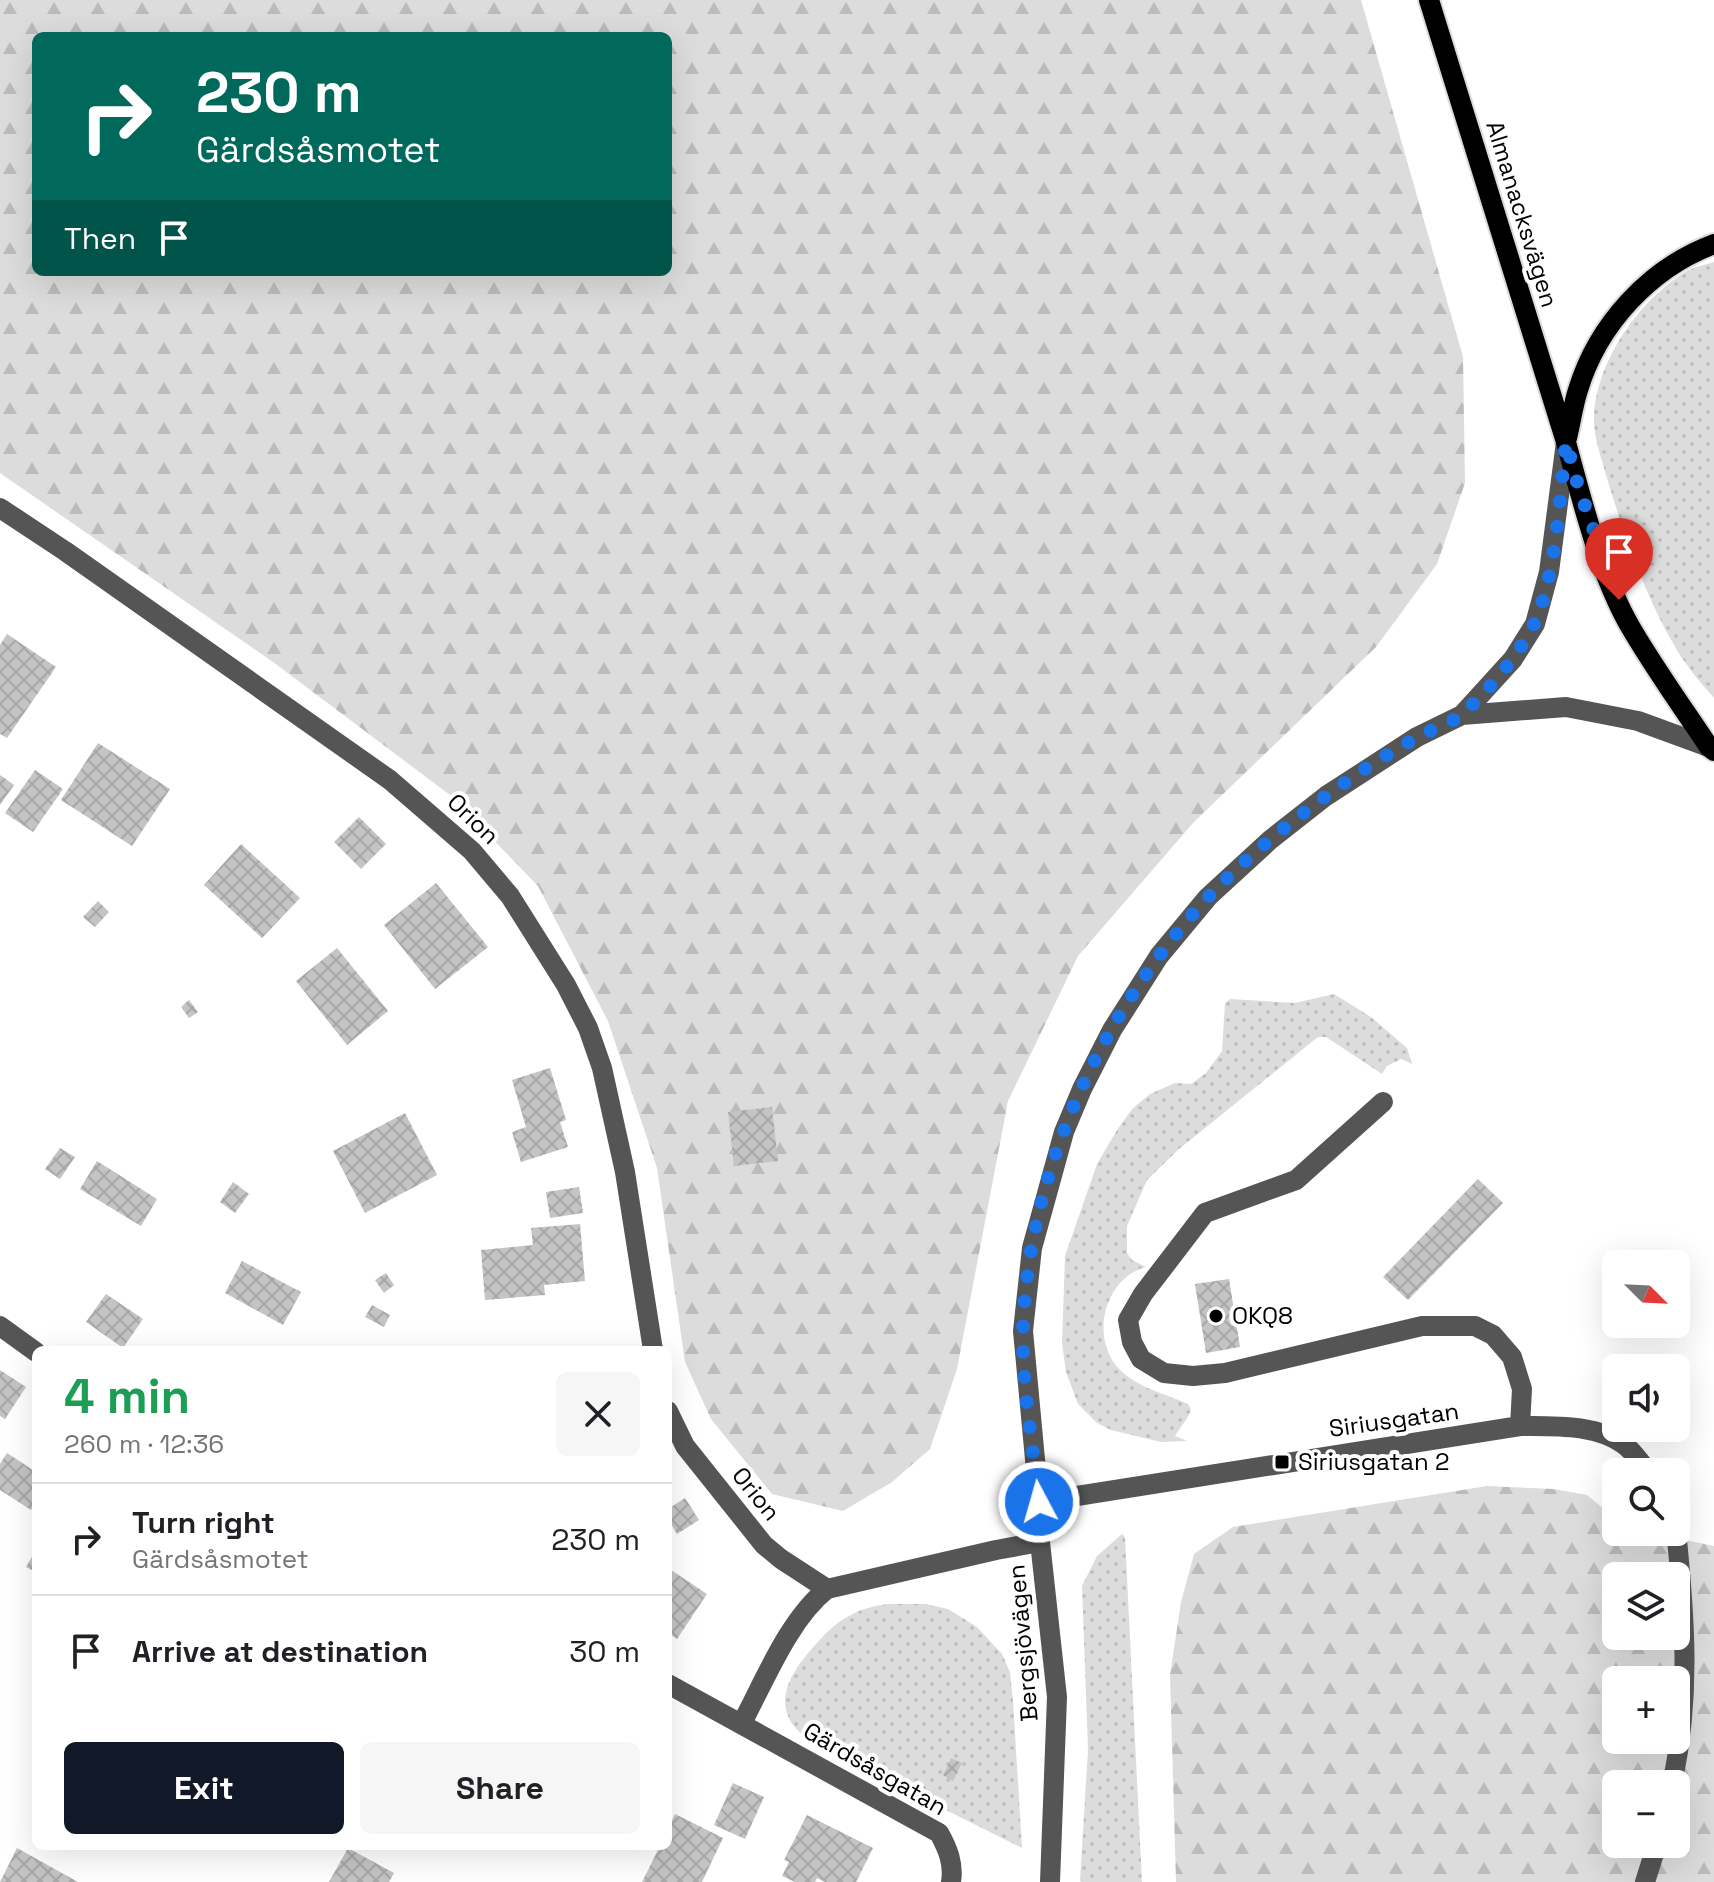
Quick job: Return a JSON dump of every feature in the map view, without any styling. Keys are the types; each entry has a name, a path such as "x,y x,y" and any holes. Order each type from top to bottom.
{"main road":[{"name":"Almanacksvägen","path":"1429,0 1607,573 1630,626 1712,750"},
{"path":"1566,442 1578,389 1602,335 1626,304 1658,274 1714,244"}],"street":[{"name":"Bergsjövägen","path":"1050,1882 1057,1697 1040,1542 1023,1331 1032,1248 1057,1153 1095,1061 1159,956 1187,921 1231,874 1343,784 1417,737 1462,715 1513,659 1535,624 1549,572 1566,442"},
{"name":"Orion","path":"0,508 78,559 390,780 472,851 510,896 566,985 588,1028 602,1068 625,1172 652,1346"},
{"name":"Bergsjövägen","path":"1462,715 1566,707 1638,721 1712,750"},
{"path":"1383,1102 1296,1180 1205,1213 1143,1294 1128,1320 1132,1342 1141,1359 1164,1373 1193,1376 1225,1373 1422,1326 1475,1326 1493,1335 1512,1357 1522,1389 1520,1426"},
{"path":"0,1326 32,1349"},
{"name":"Orion","path":"672,1419 685,1446 764,1545 827,1589"},
{"name":"Siriusgatan","path":"1039,1502 1520,1426 1589,1430 1628,1447 1637,1458"},
{"path":"742,1723 804,1612 811,1601 827,1589 1040,1542"},
{"path":"1674,1770 1684,1705 1686,1656 1677,1546"},
{"name":"Gärdsåsgatan","path":"672,1686 939,1833 946,1844 953,1869 951,1882"},
{"path":"1645,1882 1653,1858"}],"green space":[{"path":"0,0 1361,0 1463,357 1465,483 1437,564 1376,647 1193,823 1078,956 1008,1101 957,1369 930,1449 892,1482 843,1511 772,1494 711,1419 685,1362 657,1168 608,1021 538,886 450,795 273,662 0,473"},
{"path":"1714,262 1714,698 1674,645 1650,598 1613,498 1598,446 1594,416 1603,374 1612,353 1637,316 1668,284 1685,272"},
{"path":"1334,994 1371,1017 1407,1048 1412,1064 1401,1059 1387,1066 1382,1074 1326,1037 1318,1037 1179,1149 1147,1180 1127,1226 1127,1253 1132,1260 1146,1267 1132,1273 1111,1296 1106,1311 1105,1342 1110,1357 1128,1376 1188,1404 1190,1413 1175,1436 1187,1441 1161,1442 1111,1430 1097,1423 1078,1404 1066,1372 1062,1343 1065,1256 1097,1164 1132,1109 1150,1094 1175,1083 1191,1084 1206,1073 1222,1051 1225,1003 1230,999 1295,1003"},
{"path":"1487,1486 1554,1489 1587,1495 1602,1507 1602,1546 1690,1546 1690,1541 1714,1546 1714,1882 1176,1882 1170,1675 1181,1602 1194,1554 1233,1527"},
{"path":"1122,1534 1125,1537 1142,1882 1082,1882 1088,1750 1082,1586 1097,1556"},
{"path":"888,1604 926,1604 948,1609 977,1627 1002,1654 1010,1672 1013,1701 1022,1848 816,1745 793,1724 785,1702 787,1690 791,1678 809,1652 845,1618"}],"building":[{"path":"7,634 56,667 7,738 0,734 0,645"},
{"path":"98,743 170,789 132,846 61,800"},
{"path":"35,770 63,789 33,832 5,813"},
{"path":"0,775 14,785 0,805"},
{"path":"359,817 386,844 361,869 334,842"},
{"path":"241,844 300,898 262,938 204,885"},
{"path":"436,883 488,947 435,989 384,925"},
{"path":"98,901 109,912 95,927 83,917"},
{"path":"337,948 388,1011 347,1045 296,981"},
{"path":"189,1000 198,1012 189,1018 181,1007"},
{"path":"550,1068 566,1120 560,1122 568,1147 521,1162 512,1132 526,1127 512,1080"},
{"path":"772,1107 778,1161 734,1166 728,1112"},
{"path":"405,1113 437,1175 365,1213 333,1151"},
{"path":"60,1148 75,1157 60,1179 45,1169"},
{"path":"97,1161 157,1199 141,1226 80,1189"},
{"path":"1478,1179 1503,1203 1408,1300 1383,1277"},
{"path":"233,1182 249,1194 235,1213 220,1202"},
{"path":"579,1187 583,1213 550,1218 546,1192"},
{"path":"580,1224 585,1281 544,1285 545,1295 485,1300 481,1250 533,1245 531,1228"},
{"path":"242,1261 301,1292 283,1325 225,1293"},
{"path":"386,1273 394,1285 384,1293 375,1280"},
{"path":"1229,1279 1240,1347 1206,1353 1195,1284"},
{"path":"106,1294 143,1319 124,1346 86,1322"},
{"path":"372,1305 390,1315 384,1327 365,1317"},
{"path":"0,1370 26,1387 5,1419 0,1416"},
{"path":"7,1453 32,1469 31,1510 0,1490 0,1464"},
{"path":"685,1498 699,1520 677,1534 672,1526 672,1506"},
{"path":"32,1556 32,1570 26,1567"},
{"path":"672,1571 707,1594 677,1639 672,1636"},
{"path":"951,1758 962,1763 953,1781 943,1775"},
{"path":"733,1783 764,1797 745,1839 714,1825"},
{"path":"675,1814 723,1838 702,1882 642,1882 658,1850 672,1850 672,1820"},
{"path":"807,1815 873,1848 856,1882 825,1882 817,1878 815,1882 795,1882 782,1876 789,1862 784,1860"},
{"path":"17,1848 78,1882 0,1882"},
{"path":"347,1850 394,1873 389,1882 329,1882"}],"place":[{"name":"OKQ8","path":"1216,1316"},
{"name":"Siriusgatan 2","path":"1282,1462"}],"route":[{"path":"1039,1502 1023,1331 1032,1248 1053,1165 1082,1089 1112,1030 1147,974 1208,897 1270,840 1352,777 1417,737 1462,715 1513,659 1535,624 1549,572 1566,442 1607,573 1619,600"}]}
